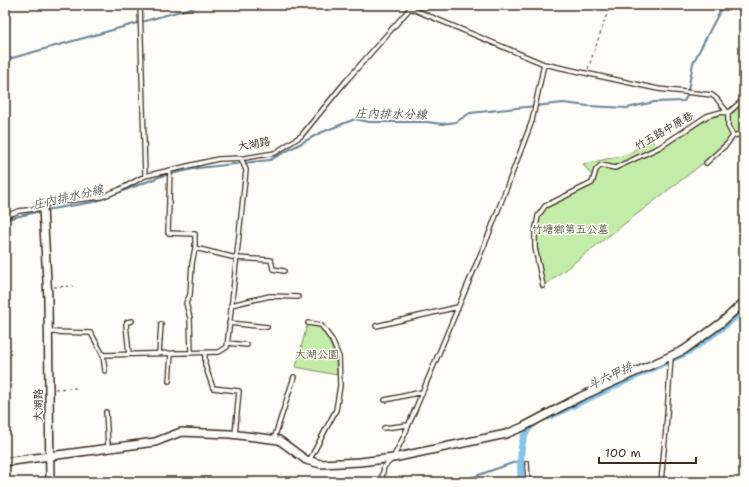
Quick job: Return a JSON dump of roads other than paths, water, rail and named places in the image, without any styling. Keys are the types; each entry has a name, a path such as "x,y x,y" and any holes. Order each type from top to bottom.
{"street":[{"name":"大湖路","path":"43,208 48,288 50,482"},
{"path":"5,462 108,447 155,442 181,432 235,435 279,440 306,460 321,464 360,462 394,458 506,434 523,427 580,397 684,350 721,323 744,302"}],"lane":[{"path":"140,5 144,176"},
{"path":"412,7 544,64 658,89 712,95 717,99 728,114 728,126 733,136"},
{"name":"大湖路","path":"5,216 19,211 43,208 49,203 101,197 119,190 144,176 218,160 275,153 301,136 351,76 412,7"},
{"path":"381,482 384,466 394,458 489,234 532,121 544,64"},
{"path":"728,114 744,99"},
{"name":"竹五路中原巷","path":"543,286 535,248 535,233 538,216 545,206 592,183 596,170 601,165 615,168 660,147 707,116 721,112 728,114"},
{"path":"706,163 727,144 733,136 744,134"},
{"path":"103,355 205,353 219,352 227,347 246,170 241,158"},
{"path":"170,170 168,233 194,234 195,248 192,264 190,294 186,303 190,318 191,353"},
{"path":"195,248 236,258 271,260 273,270 284,271"},
{"path":"231,305 270,296 298,297"},
{"path":"376,326 458,307"},
{"path":"129,354 126,324 127,322 132,321"},
{"path":"229,323 267,327"},
{"path":"308,323 321,325 332,340 339,357 340,386 336,410 309,460"},
{"path":"159,354 161,324"},
{"path":"49,332 91,333 103,355 105,371"},
{"path":"228,343 247,345"},
{"path":"205,353 205,365 213,388 239,391 235,435"},
{"path":"169,381 171,354"},
{"path":"661,482 671,356"},
{"path":"273,440 294,377"},
{"path":"385,400 422,392"},
{"path":"106,412 108,447"},
{"path":"384,428 408,425"},
{"path":"527,463 528,482"}],"waterway":[{"path":"5,60 202,5"},
{"path":"470,5 477,7 508,5"},
{"name":"庄內排水分線","path":"45,210 94,202 162,176 198,168 270,160 320,133 355,119 369,122 427,122 442,124 456,122 470,113 563,103 627,108 654,102 684,101 687,96 693,63 723,5"},
{"name":"庄內排水分線","path":"5,220 41,211"},
{"name":"斗六甲排","path":"548,417 691,350 727,324 744,309"},
{"name":"斗六甲排","path":"521,482 521,450 523,441 529,427 535,423"},
{"path":"459,482 521,460"}],"park label":[{"name":"竹塘鄉第五公墓","path":"570,229"},
{"name":"大湖公園","path":"317,354"}]}
